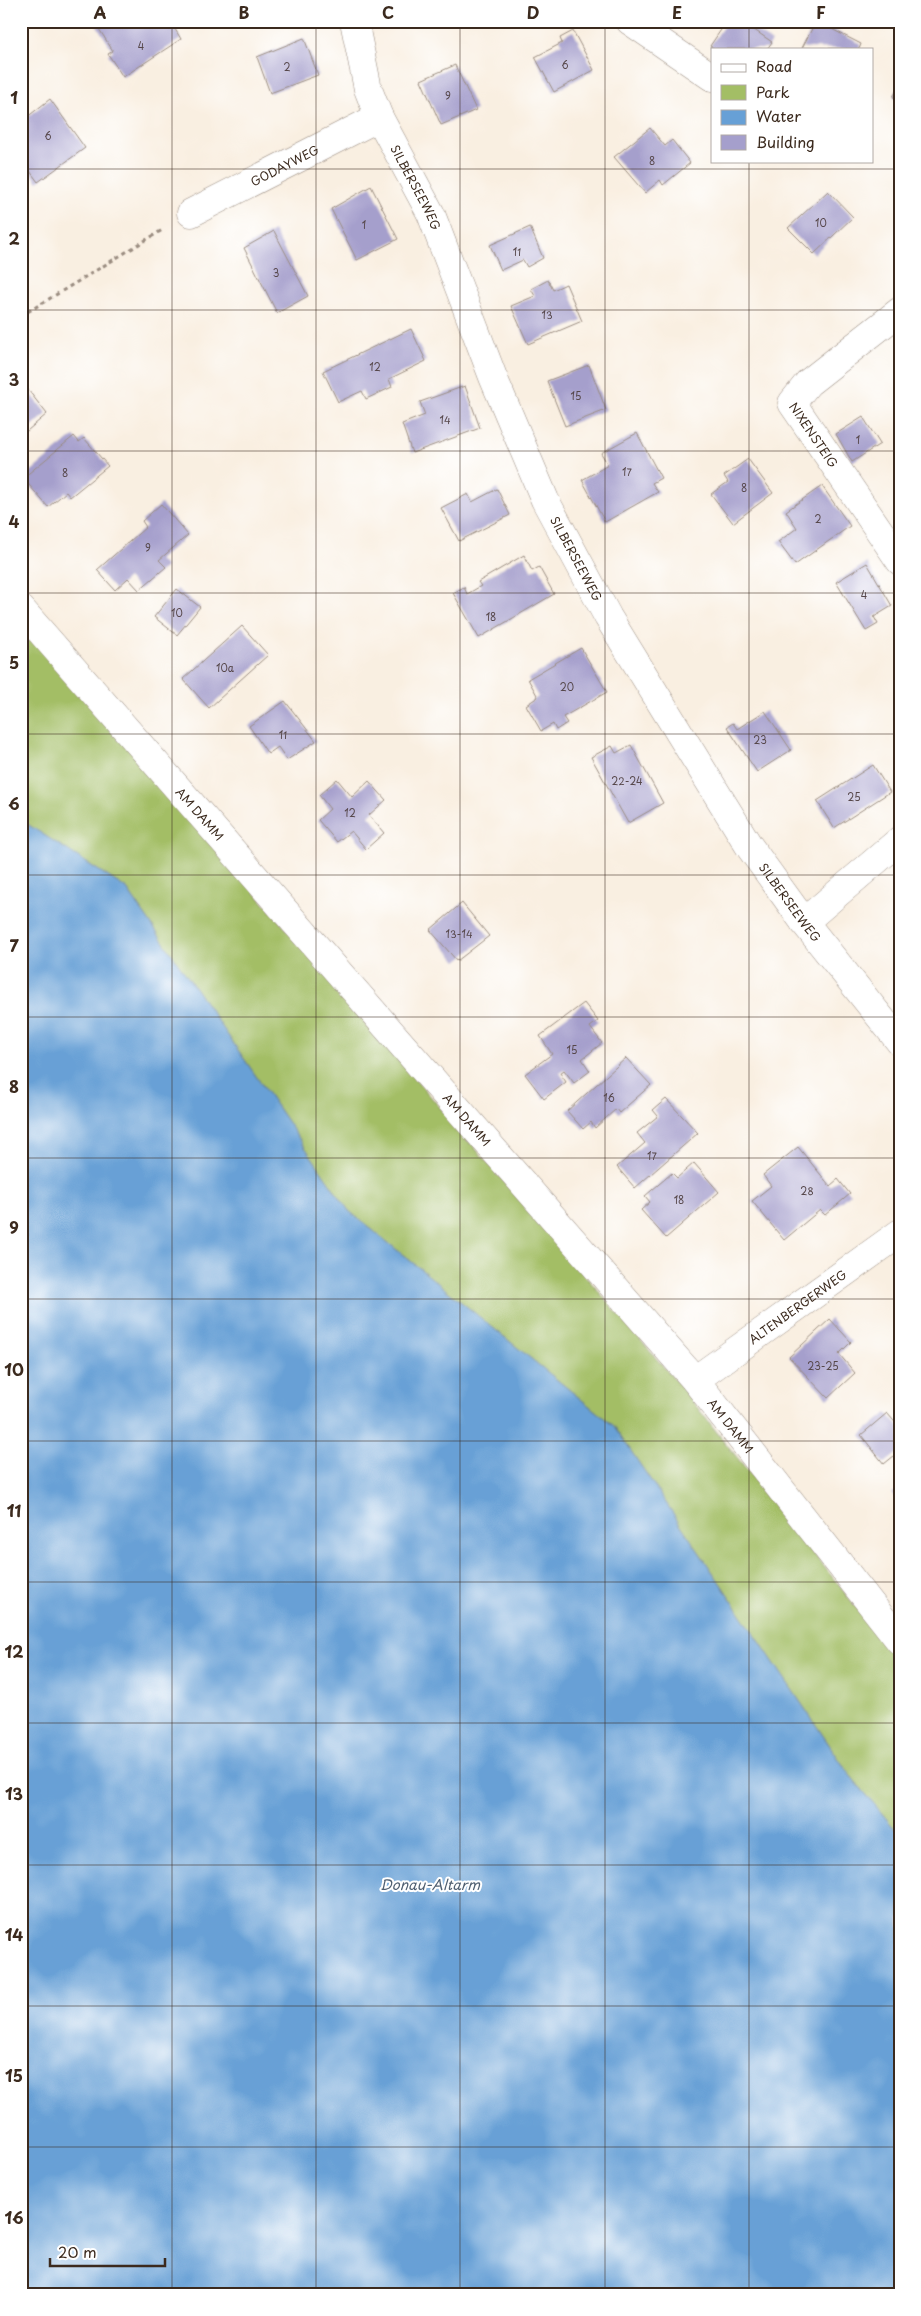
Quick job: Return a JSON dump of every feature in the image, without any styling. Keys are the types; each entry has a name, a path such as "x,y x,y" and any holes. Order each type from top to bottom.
{"street":[{"name":"SILBERSEEWEG","path":"354,21 368,89 378,117 431,214 493,377 545,500 614,626 749,846 804,922 900,1042"},
{"path":"630,21 711,76"},
{"name":"GODAYWEG","path":"191,213 378,117"},
{"name":"NIXENSTEIG","path":"900,311 808,383 792,404 900,561"},
{"name":"AM DAMM","path":"21,608 695,1380 900,1641"},
{"path":"804,922 900,840"},
{"name":"ALTENBERGERWEG","path":"695,1380 900,1233"}],"path":[{"path":"21,316 191,213"}],"green space":[{"path":"21,621 681,1387 900,1662 900,1835 849,1774 614,1426 349,1211 127,889 21,820"}],"water":[{"name":"Donau-Altarm","path":"21,820 127,889 349,1211 614,1426 849,1774 900,1835 900,2295 21,2295"}],"building":[{"path":"94,21 170,21 181,39 123,77 108,54 113,51"},
{"path":"727,21 741,21 772,42 768,48 713,48 710,46"},
{"path":"816,21 861,44 859,48 802,48"},
{"path":"573,31 594,70 554,92 535,57 562,43 560,38"},
{"path":"304,38 318,75 270,93 257,57"},
{"path":"455,65 476,110 441,125 421,80"},
{"path":"900,84 900,101 893,97"},
{"path":"50,99 85,148 38,182 21,159 21,122"},
{"path":"650,128 665,146 672,140 690,163 663,185 660,180 645,193 614,157"},
{"path":"371,186 398,239 357,260 331,209"},
{"path":"828,191 853,217 814,254 788,228"},
{"path":"530,227 543,258 527,267 523,260 501,270 490,245"},
{"path":"274,231 308,296 277,313 244,248"},
{"path":"548,280 553,290 566,284 582,321 528,344 511,306 535,296 531,289"},
{"path":"411,329 426,361 389,379 392,387 366,399 362,391 338,402 323,371"},
{"path":"589,365 606,410 565,426 547,381"},
{"path":"21,381 47,414 21,436"},
{"path":"465,386 480,428 412,453 402,424 425,415 420,402"},
{"path":"863,417 880,444 852,462 836,434"},
{"path":"637,433 661,478 652,483 658,492 605,522 582,480 608,465 601,453"},
{"path":"74,436 79,442 84,438 108,466 70,497 66,492 48,507 23,478"},
{"path":"748,459 773,493 733,523 711,494 728,482 724,476"},
{"path":"822,486 850,526 795,565 778,542 797,528 786,511"},
{"path":"497,489 510,515 459,541 441,508 468,494 472,502"},
{"path":"161,504 188,535 159,560 166,567 139,590 128,578 115,590 97,570 146,527 142,521"},
{"path":"524,555 532,571 539,567 554,594 479,638 453,593 464,587 467,594 481,586 478,582"},
{"path":"867,563 892,606 874,617 878,624 866,631 836,582"},
{"path":"177,589 200,607 177,635 154,617"},
{"path":"242,626 268,655 209,708 183,679"},
{"path":"581,648 607,692 563,717 567,723 556,730 553,724 541,731 526,705 538,697 528,679"},
{"path":"285,701 316,741 287,760 278,747 268,754 249,726"},
{"path":"765,711 791,750 757,772 727,727 733,723 737,729"},
{"path":"900,715 900,727 894,719"},
{"path":"631,745 663,803 628,823 591,757 612,746 616,753"},
{"path":"873,765 890,792 834,828 817,801"},
{"path":"337,779 352,797 369,781 386,800 369,815 384,833 366,849 351,831 337,842 318,820 330,809 319,795"},
{"path":"462,903 489,936 457,961 430,930"},
{"path":"584,1003 598,1021 590,1027 602,1043 582,1059 590,1071 574,1083 564,1070 560,1073 566,1082 544,1099 525,1074 552,1054 540,1036"},
{"path":"626,1058 651,1085 619,1113 616,1109 595,1128 591,1122 583,1129 567,1111"},
{"path":"666,1099 698,1133 635,1188 617,1167 645,1143 637,1133 658,1116 653,1110"},
{"path":"798,1147 830,1186 838,1179 850,1194 825,1215 820,1210 784,1240 752,1201 771,1186 763,1175"},
{"path":"694,1163 719,1192 666,1238 641,1210 650,1202 645,1196 672,1173 677,1178"},
{"path":"830,1319 851,1342 839,1354 855,1373 828,1398 789,1357"},
{"path":"887,1413 900,1428 900,1451 884,1464 861,1435"},
{"path":"900,1488 900,1503 892,1494"}]}
